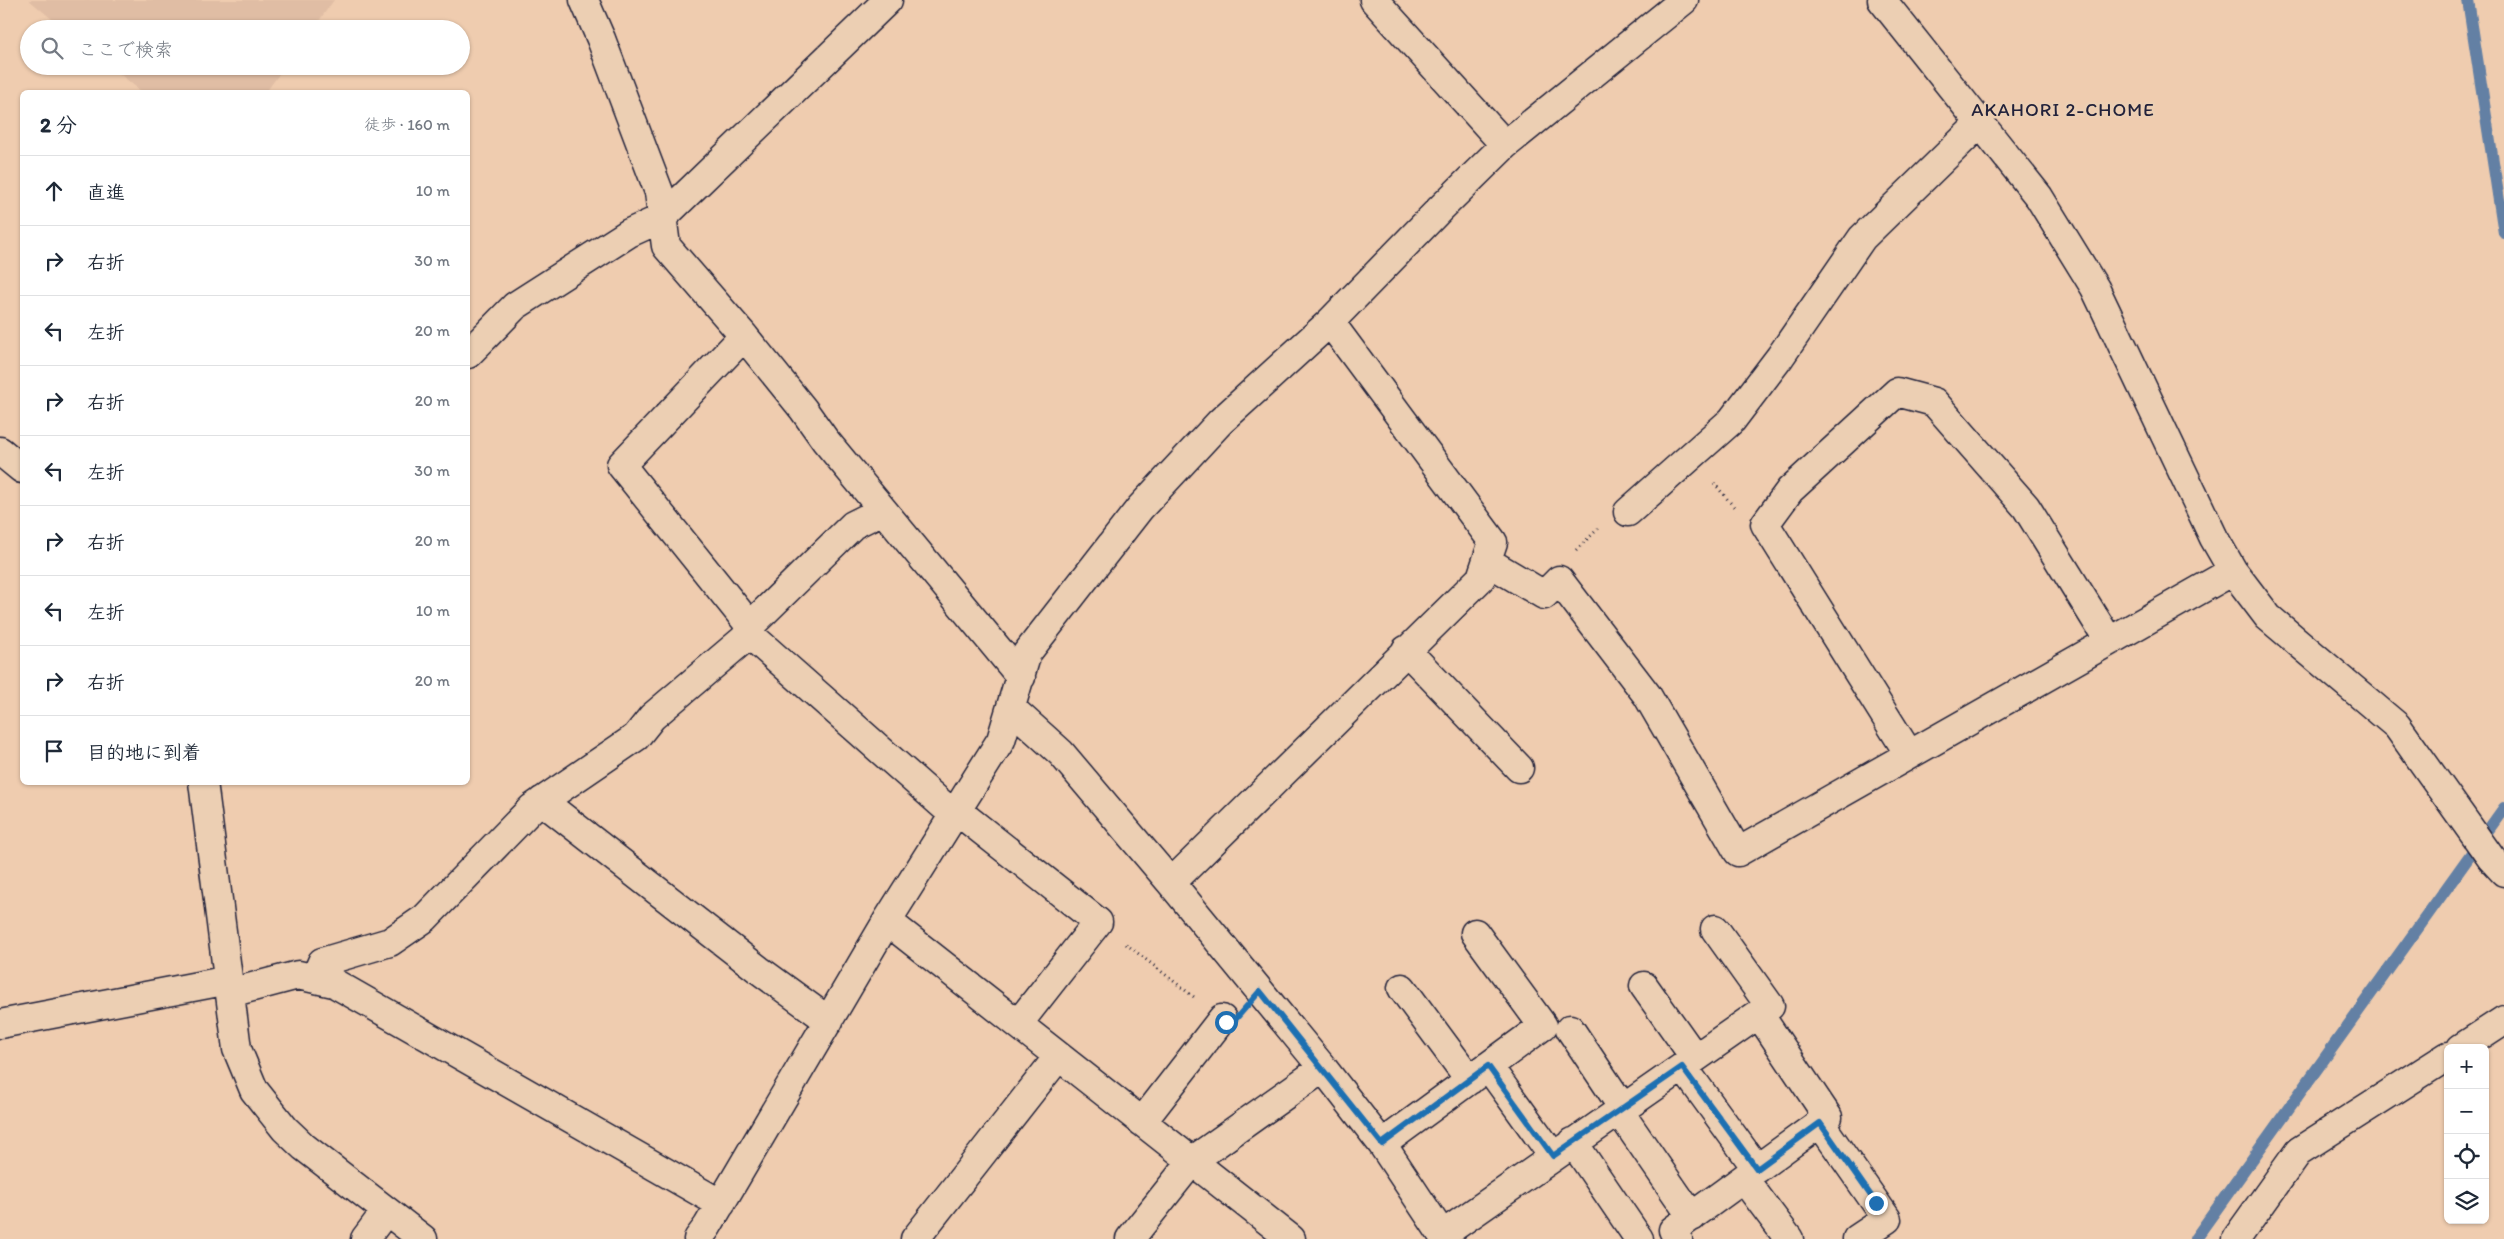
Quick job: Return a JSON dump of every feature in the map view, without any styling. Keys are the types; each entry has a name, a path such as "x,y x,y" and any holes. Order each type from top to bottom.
{"street":[{"path":"584,0 601,39 659,192 666,246 744,336 883,510 1022,677"},
{"path":"470,352 515,306 628,232 662,218 888,0"},
{"path":"1374,0 1505,145"},
{"path":"709,1235 721,1204 887,921 1001,740 1022,677 1027,653 1140,508 1220,422 1330,322 1440,208 1505,145 1684,0"},
{"path":"1882,0 2039,197 2095,288 2214,538 2233,571 2268,617 2397,726 2500,866"},
{"path":"1628,512 1732,420 1780,357 1862,238 1980,123"},
{"path":"1171,882 1481,578 1493,542 1330,322"},
{"path":"744,336 621,466 750,630 955,812 1098,922 1018,1024"},
{"path":"1909,754 1765,524 1790,490 1897,392 1934,402 2026,507 2109,641"},
{"path":"0,451 20,467"},
{"path":"315,978 322,962 390,942 425,918 532,808 636,737 652,716 744,639 754,622 853,525 883,510"},
{"path":"1487,561 1544,595 1559,580 1647,695 1738,852 2233,571"},
{"path":"1406,650 1519,768"},
{"path":"1012,708 1061,753 1171,882 1323,1068 1382,1144 1444,1237 1563,1149 1764,1010"},
{"path":"203,785 237,1049 254,1090 285,1129 304,1147 422,1239"},
{"path":"542,802 751,964 829,1021"},
{"path":"887,921 1292,1239"},
{"path":"1570,1029 1621,1109 1685,1228 1751,1174 1828,1117 1715,929"},
{"path":"1382,1144 1543,1026 1475,933"},
{"path":"0,1024 298,975 315,978 334,983 721,1204"},
{"path":"1644,986 1789,1239"},
{"path":"1402,988 1479,1073 1563,1149 1639,1239"},
{"path":"1142,1122 1222,1019"},
{"path":"2467,1044 2504,1020"},
{"path":"915,1239 1058,1057"},
{"path":"2236,1239 2299,1150 2444,1059"},
{"path":"1130,1239 1192,1162 1323,1068"},
{"path":"1820,1123 1887,1219 1857,1239"},
{"path":"364,1239 386,1211"}],"path":[{"path":"1691,456 1741,515 1765,524"},
{"path":"1559,580 1564,561 1613,516 1628,512"},
{"path":"1098,922 1222,1019"}],"shaded area":[{"path":"29,0 334,0 320,20 53,20"},
{"path":"121,75 278,75 267,90 140,90"}],"waterway":[{"path":"2468,0 2504,233"},
{"path":"2195,1239 2504,808"}],"district":[{"name":"AKAHORI 2-CHOME","path":"2063,109"}],"route":[{"path":"1226,1022 1233,1022 1260,991 1382,1144 1488,1066 1553,1156 1682,1067 1757,1169 1820,1123 1876,1203"}]}
